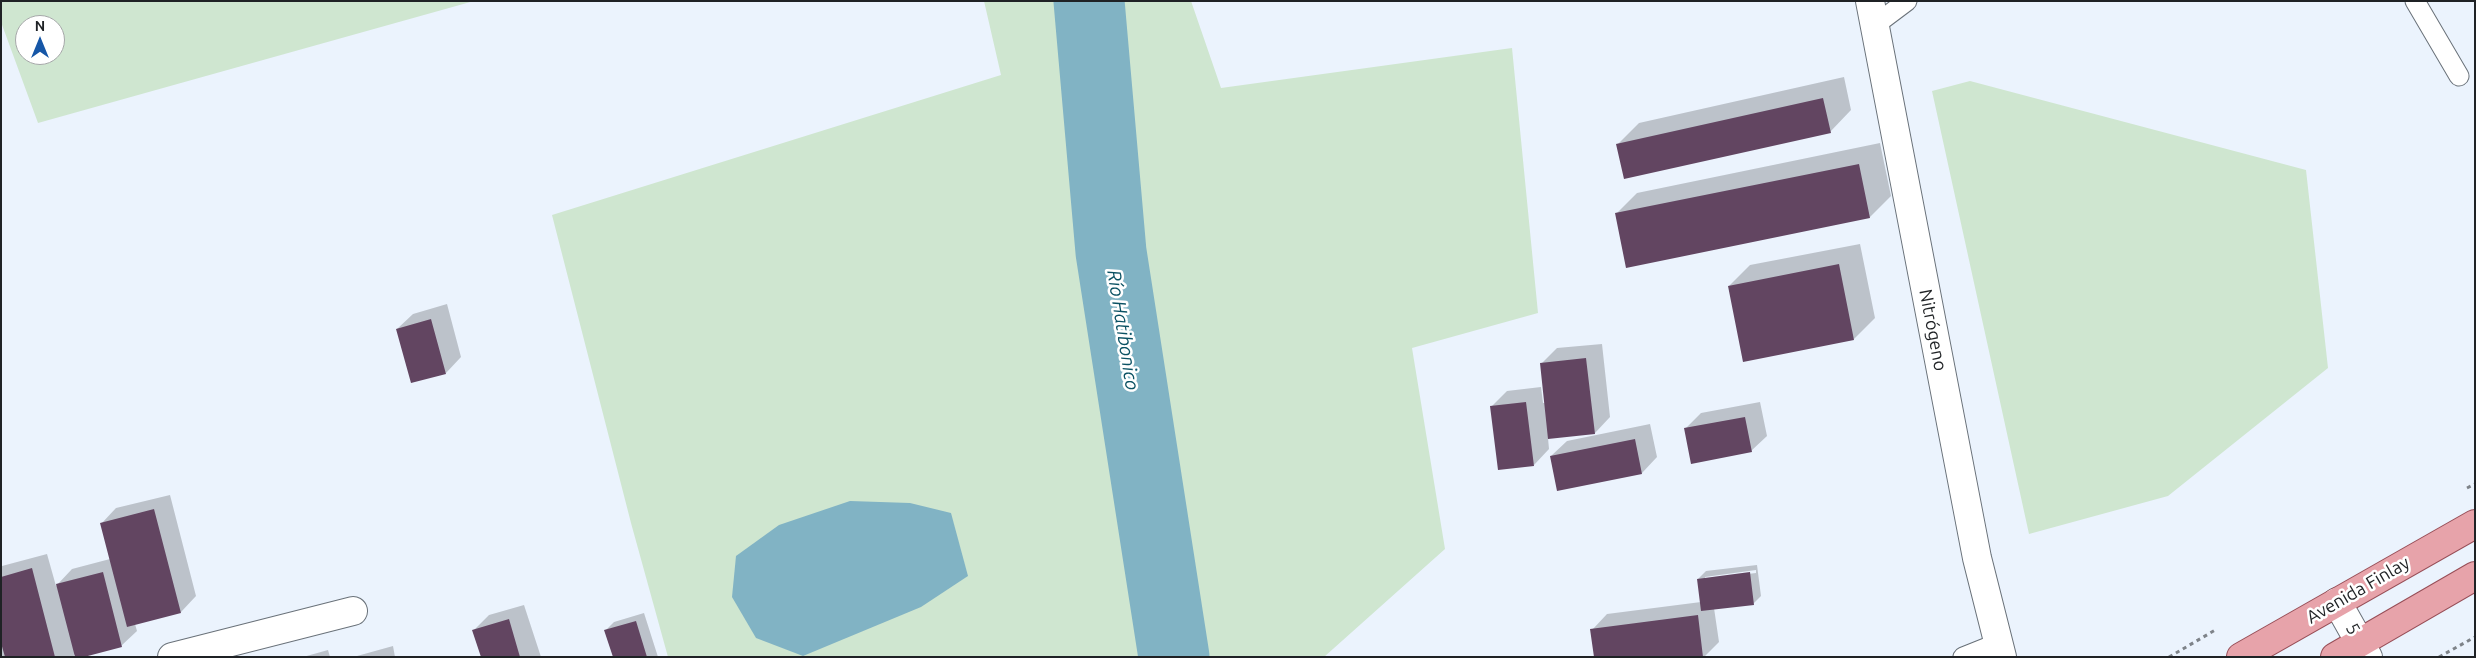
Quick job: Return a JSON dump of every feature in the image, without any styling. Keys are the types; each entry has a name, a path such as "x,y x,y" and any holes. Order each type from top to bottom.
{"main road":[{"name":"Avenida Finlay","path":"2241,657 2475,524"},
{"path":"2335,657 2364,650 2475,576"}],"street":[{"name":"Nitrógeno","path":"1872,13 1977,558 2000,650"},
{"name":"5","path":"2337,602 2364,650"},
{"path":"172,657 353,611"}],"lane":[{"path":"1872,13 1907,1"},
{"path":"2415,1 2459,76"},
{"path":"1963,657 2000,650"}],"path":[{"path":"2439,657 2475,637"}],"green space":[{"path":"1,1 474,1 38,123 17,65 65,65 65,15 15,15 15,60 1,22"},
{"path":"984,1 1191,1 1221,88 1512,48 1538,313 1412,348 1445,549 1324,657 668,657 631,523 552,215 1001,75"},
{"path":"1970,81 2306,170 2328,368 2168,496 2029,534 1932,91"}],"water":[{"path":"850,501 910,503 951,513 968,576 921,607 803,656 756,638 732,597 736,556 779,525"}],"building":[{"path":"1823,98 1831,133 1624,179 1616,144"},
{"path":"1859,164 1870,218 1626,268 1615,213"},
{"path":"1839,264 1854,340 1743,362 1728,286"},
{"path":"431,319 446,374 411,383 396,329"},
{"path":"1586,358 1595,434 1548,439 1540,363"},
{"path":"1526,402 1534,466 1498,470 1490,406"},
{"path":"1745,417 1752,452 1691,464 1684,428"},
{"path":"1635,439 1642,474 1557,491 1550,456"},
{"path":"154,509 181,613 127,627 100,523"},
{"path":"32,568 55,657 5,657 1,643 1,577"},
{"path":"103,572 122,647 84,657 75,657 56,584"},
{"path":"1750,572 1754,605 1701,611 1697,579"},
{"path":"1698,615 1703,657 1594,657 1590,629"},
{"path":"509,619 520,657 481,657 472,630"},
{"path":"636,621 647,657 613,657 604,630"}],"waterway":[{"name":"Río Hatibonico","path":"1089,1 1111,252 1174,657"}]}
